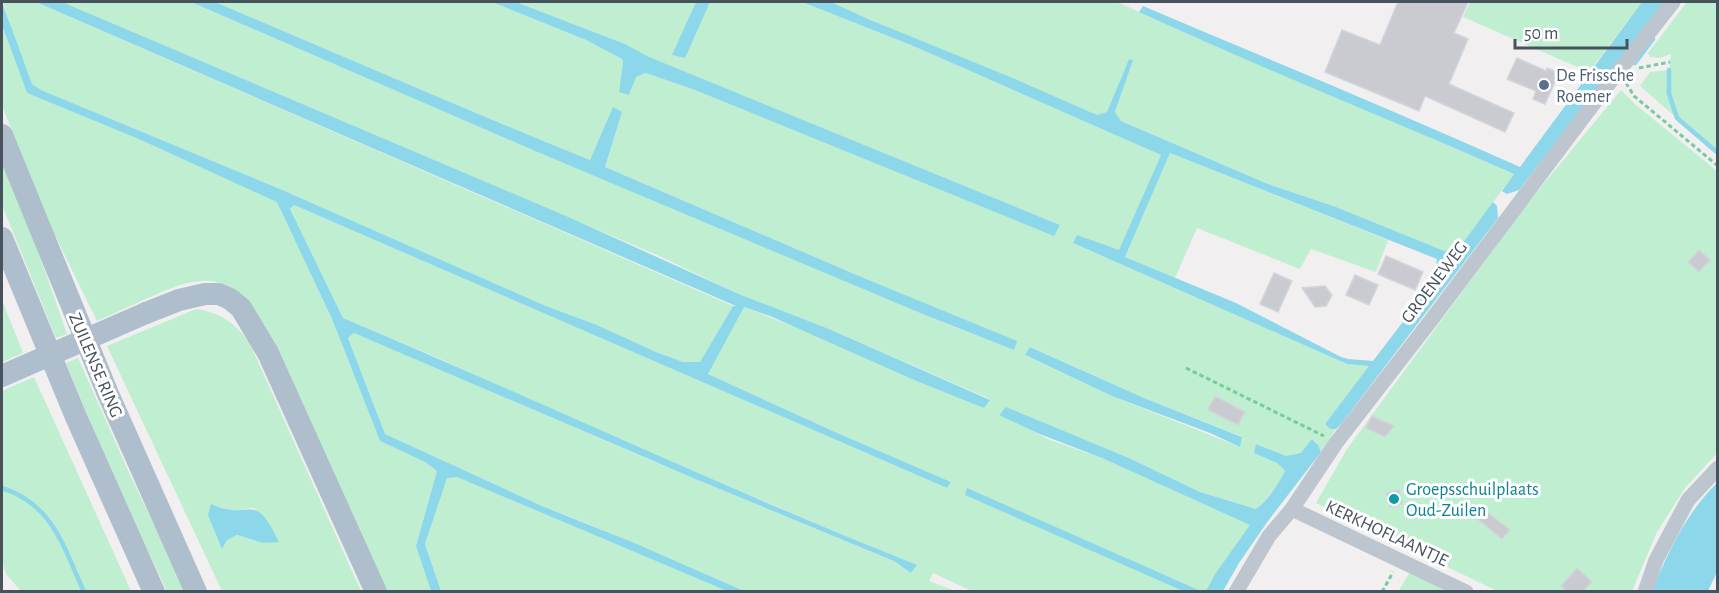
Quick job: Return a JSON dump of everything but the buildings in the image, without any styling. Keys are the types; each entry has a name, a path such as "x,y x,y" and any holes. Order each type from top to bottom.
{"main road":[{"name":"ZUILENSE RING","path":"2,135 103,383 196,591"},
{"path":"2,238 81,427 154,591"},
{"path":"2,376 179,300 205,294 219,294 230,299 241,308 259,337 376,591"}],"street":[{"name":"GROENEWEG","path":"1236,591 1269,536 1292,509 1336,442 1439,310 1602,91 1673,2"},
{"path":"1645,591 1656,560 1688,500 1718,468"},
{"name":"KERKHOFLAANTJE","path":"1292,509 1466,591"}],"path":[{"path":"1670,62 1619,72 1634,96 1718,166"},
{"path":"1186,368 1336,442"},
{"path":"1382,591 1400,561"}],"green space":[{"path":"3,2 36,2 733,306 700,362 682,362 656,352 280,189 41,90 32,84"},
{"path":"62,2 191,2 535,151 944,323 1014,350 1016,341 605,167 622,112 613,108 590,160 215,2 492,2 586,40 622,59 619,92 629,95 636,77 647,73 695,90 1054,235 1060,225 648,57 625,44 516,2 696,2 691,14 701,20 710,2 802,2 911,45 1161,155 1119,251 1077,235 1073,243 1347,364 1370,366 1325,424 1330,429 1336,429 1321,452 1313,439 1301,453 1286,456 1256,444 1285,471 1272,492 1256,509 1200,492 1129,458 1006,408 999,414 1050,440 1102,458 1251,525 1215,574 1206,591 1201,591 967,489 1183,591 972,591 933,573 929,581 955,591 744,591 542,506 385,434 348,338 354,333 377,342 645,458 894,561 911,573 916,566 543,407 445,361 343,318 290,209 294,205 947,488 951,482 708,374 722,342 744,307 807,332 914,380 984,407 990,399 829,329 747,298 657,255","holes":["1031,347 1144,398 1241,436 1240,447 1112,396 1026,356"]},
{"path":"831,2 1117,2 1514,174 1459,248 1444,252 1336,207 1268,184 1121,121 1115,113 1132,60 1129,59 1107,112 1097,115"},
{"path":"1470,2 1642,2 1589,72 1463,17"},
{"path":"1687,2 1717,2 1717,153 1640,86 1650,72 1669,70 1671,54 1660,58 1650,57 1648,53"},
{"path":"2,25 27,93 141,140 277,201 332,319 380,441 425,462 437,471 416,546 431,591 384,591 246,299 234,289 210,281 198,281 173,287 97,321 44,213 2,105"},
{"path":"1621,90 1717,171 1717,453 1685,488 1657,532 1632,591 1497,591 1316,503 1347,449 1523,209"},
{"path":"2,148 67,334 56,338 2,205"},
{"path":"1170,153 1388,240 1376,272 1311,249 1300,269 1197,228 1175,278 1125,257"},
{"path":"2,300 23,353 2,362"},
{"path":"196,309 213,313 234,325 250,344 361,591 222,591 107,346","holes":["254,508 279,541 263,543 237,535 226,540 222,549 221,509 231,512"]},
{"path":"78,358 131,477 186,591 167,591 114,480 66,363"},
{"path":"34,377 131,591 21,591 6,574 2,560 2,391"},
{"path":"447,477 457,477 727,591 441,591 425,544"},
{"path":"1410,572 1452,592 1398,592"}],"water":[{"path":"2,2 32,84 41,90 280,189 656,352 683,362 700,362 733,306 736,306 36,2 62,2 566,216 741,295 829,329 990,400 984,408 744,307 708,374 951,482 947,488 294,205 290,209 343,318 845,536 917,565 911,573 894,561 354,333 348,338 385,434 542,506 744,591 727,591 457,477 447,478 425,544 441,591 431,591 416,546 437,471 425,462 380,441 332,319 277,202 141,140 27,93 2,25"},
{"path":"191,2 215,2 590,160 613,107 622,112 605,167 1017,341 1014,350 535,151"},
{"path":"492,2 516,2 625,44 649,57 1060,225 1054,236 695,90 646,73 636,77 629,95 619,92 622,59 586,40"},
{"path":"696,2 710,2 685,58 672,55"},
{"path":"802,2 831,2 1097,115 1107,112 1129,59 1133,60 1115,112 1121,121 1268,184 1336,207 1444,251 1459,248 1493,202 1497,206 1498,218 1342,423 1336,429 1330,429 1325,424 1369,366 1347,364 1073,243 1077,235 1119,250 1161,155 911,45","holes":["1170,153 1437,259 1435,279 1373,361 1341,357 1236,303 1125,257"]},
{"path":"1642,2 1664,2 1519,190 1507,194 1502,191 1514,174 1139,12 1143,6 1520,167"},
{"path":"1030,347 1144,398 1242,437 1240,447 1210,433 1112,396 1025,355"},
{"path":"1006,407 1129,458 1200,492 1256,509 1272,492 1285,471 1277,463 1254,453 1256,444 1286,456 1301,453 1312,439 1321,452 1268,521 1223,591 1206,591 1215,574 1250,525 1102,458 1037,433 999,415"},
{"path":"1717,483 1717,572 1708,591 1652,592 1664,563 1687,520"},
{"path":"967,488 1201,591 1183,591 965,495"},
{"path":"211,504 224,509 257,511 270,525 279,542 263,543 237,535 227,540 222,549 208,515"}],"waterway":[{"path":"1635,63 1653,39"},
{"path":"1669,70 1669,94 1677,118 1718,153"},
{"path":"2,488 19,495 45,516 63,544 84,592"}],"place":[{"name":"De Frissche Roemer","path":"1544,85"},
{"name":"Groepsschuilplaats Oud-Zuilen","path":"1394,499"}]}
